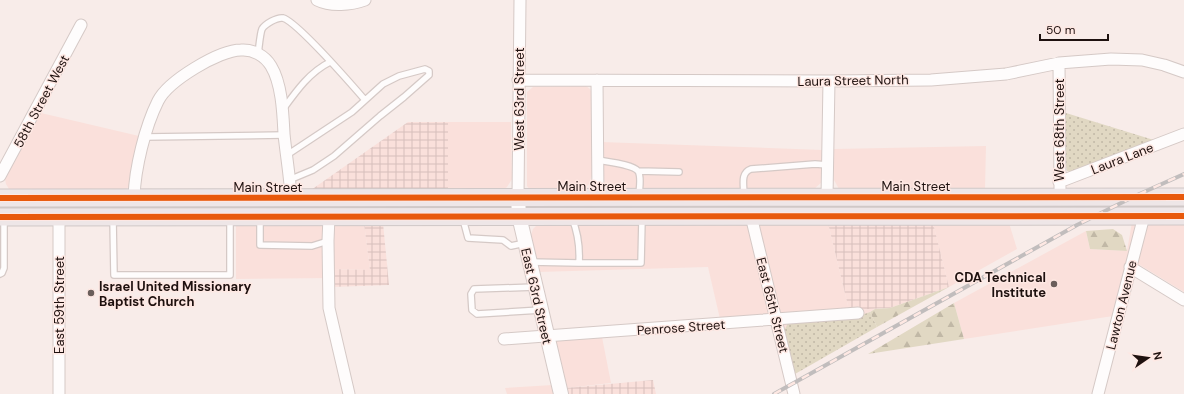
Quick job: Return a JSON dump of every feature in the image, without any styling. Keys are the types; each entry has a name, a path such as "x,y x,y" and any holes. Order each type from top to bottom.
{"main road":[{"name":"Main Street","path":"0,198 996,197 1060,189 1184,197"},
{"path":"60,216 63,210 71,207 116,206 184,197"},
{"path":"751,216 762,208 821,207 881,197"},
{"path":"2,216 1184,216"}],"street":[{"path":"318,0 324,3 344,5 365,0"},
{"name":"West 63rd Street","path":"518,197 520,0"},
{"name":"58th Street West","path":"0,176 81,26"},
{"path":"134,197 137,171 145,137 158,101 163,93 185,75 216,57 232,51 242,50 258,54 266,60 275,73 282,110 291,198"},
{"name":"Laura Street North","path":"518,80 931,80 1006,74 1059,63 1111,59 1142,60 1164,65 1184,72"},
{"name":"West 68th Street","path":"1059,63 1060,189"},
{"path":"597,80 598,197"},
{"path":"827,197 829,81"},
{"name":"Laura Lane","path":"1060,189 1184,134"},
{"name":"East 63rd Street","path":"518,197 519,216 529,262 561,394"},
{"path":"996,197 996,216"},
{"name":"East 59th Street","path":"59,394 60,216"},
{"path":"329,216 329,308 349,394"},
{"name":"East 65th Street","path":"751,216 794,394"},
{"name":"Lawton Avenue","path":"1098,394 1144,216"},
{"path":"1130,267 1184,300"},
{"name":"Penrose Street","path":"504,339 858,313"}],"lane":[{"path":"258,54 262,30 274,19 282,18 290,22 365,100"},
{"path":"282,110 307,78 320,67 330,62"},
{"path":"287,155 352,112 383,84 399,76 425,69 429,71 429,75 334,156 313,170 290,180"},
{"path":"145,137 284,135"},
{"path":"598,160 632,167 638,171 679,172"},
{"path":"744,197 743,176 747,170 751,168 815,164 828,165"},
{"path":"638,171 640,182 639,197"},
{"path":"0,274 4,268 2,216"},
{"path":"113,216 114,275 230,275 230,216"},
{"path":"260,216 260,245 312,246 328,241"},
{"path":"463,216 468,238 503,240 511,246 525,243"},
{"path":"571,216 576,228 580,248 579,263"},
{"path":"529,262 641,262 642,216"},
{"path":"535,287 474,289 471,294 472,310 477,314 541,310"}],"shaded area":[{"path":"586,86 590,89 592,94 593,172 589,184 584,189 530,190 527,186 527,92 533,87"},
{"path":"41,113 139,136 129,187 126,189 9,189 5,179"},
{"path":"408,122 448,122 448,190 311,190"},
{"path":"448,122 511,122 512,179 507,187 503,190 448,190"},
{"path":"601,142 823,150 822,182 814,189 609,190 605,185 603,173"},
{"path":"986,146 985,189 843,190 839,189 834,180 834,149"},
{"name":"CDA Technical Institute","path":"1132,222 1184,223 1184,292 1140,265 1125,266 1113,316 964,339 954,303 1086,231 1090,249 1127,251"},
{"path":"236,223 364,223 370,270 332,269 332,278 236,279"},
{"path":"364,223 383,223 389,285 332,287 331,269 370,270"},
{"path":"828,223 849,310 875,309 864,315 853,318 784,331 770,315 720,319 708,267 538,272 531,243 533,229 537,225"},
{"path":"828,223 933,223 949,287 890,308 849,310"},
{"path":"933,223 1009,223 1017,249 949,287"},
{"path":"602,337 611,383 566,388 555,341"},
{"path":"653,380 656,394 567,394 566,388"},
{"path":"552,385 554,394 507,394 505,388"}],"green space":[{"path":"1066,113 1157,141 1075,173 1067,171"},
{"path":"1113,229 1122,235 1127,251 1090,249 1086,231"},
{"path":"949,287 877,327 870,312 875,309 890,308"},
{"path":"954,303 964,339 868,354"},
{"path":"870,312 877,327 795,374 784,331 788,323 853,318"}],"railway":[{"path":"774,394 1077,225 1135,196 1184,174"}],"cycle path":[{"path":"0,198 1184,197"},
{"path":"0,217 1184,216"}],"place":[{"name":"CDA Technical Institute","path":"1054,284"},
{"name":"Israel United Missionary Baptist Church","path":"91,293"}]}
